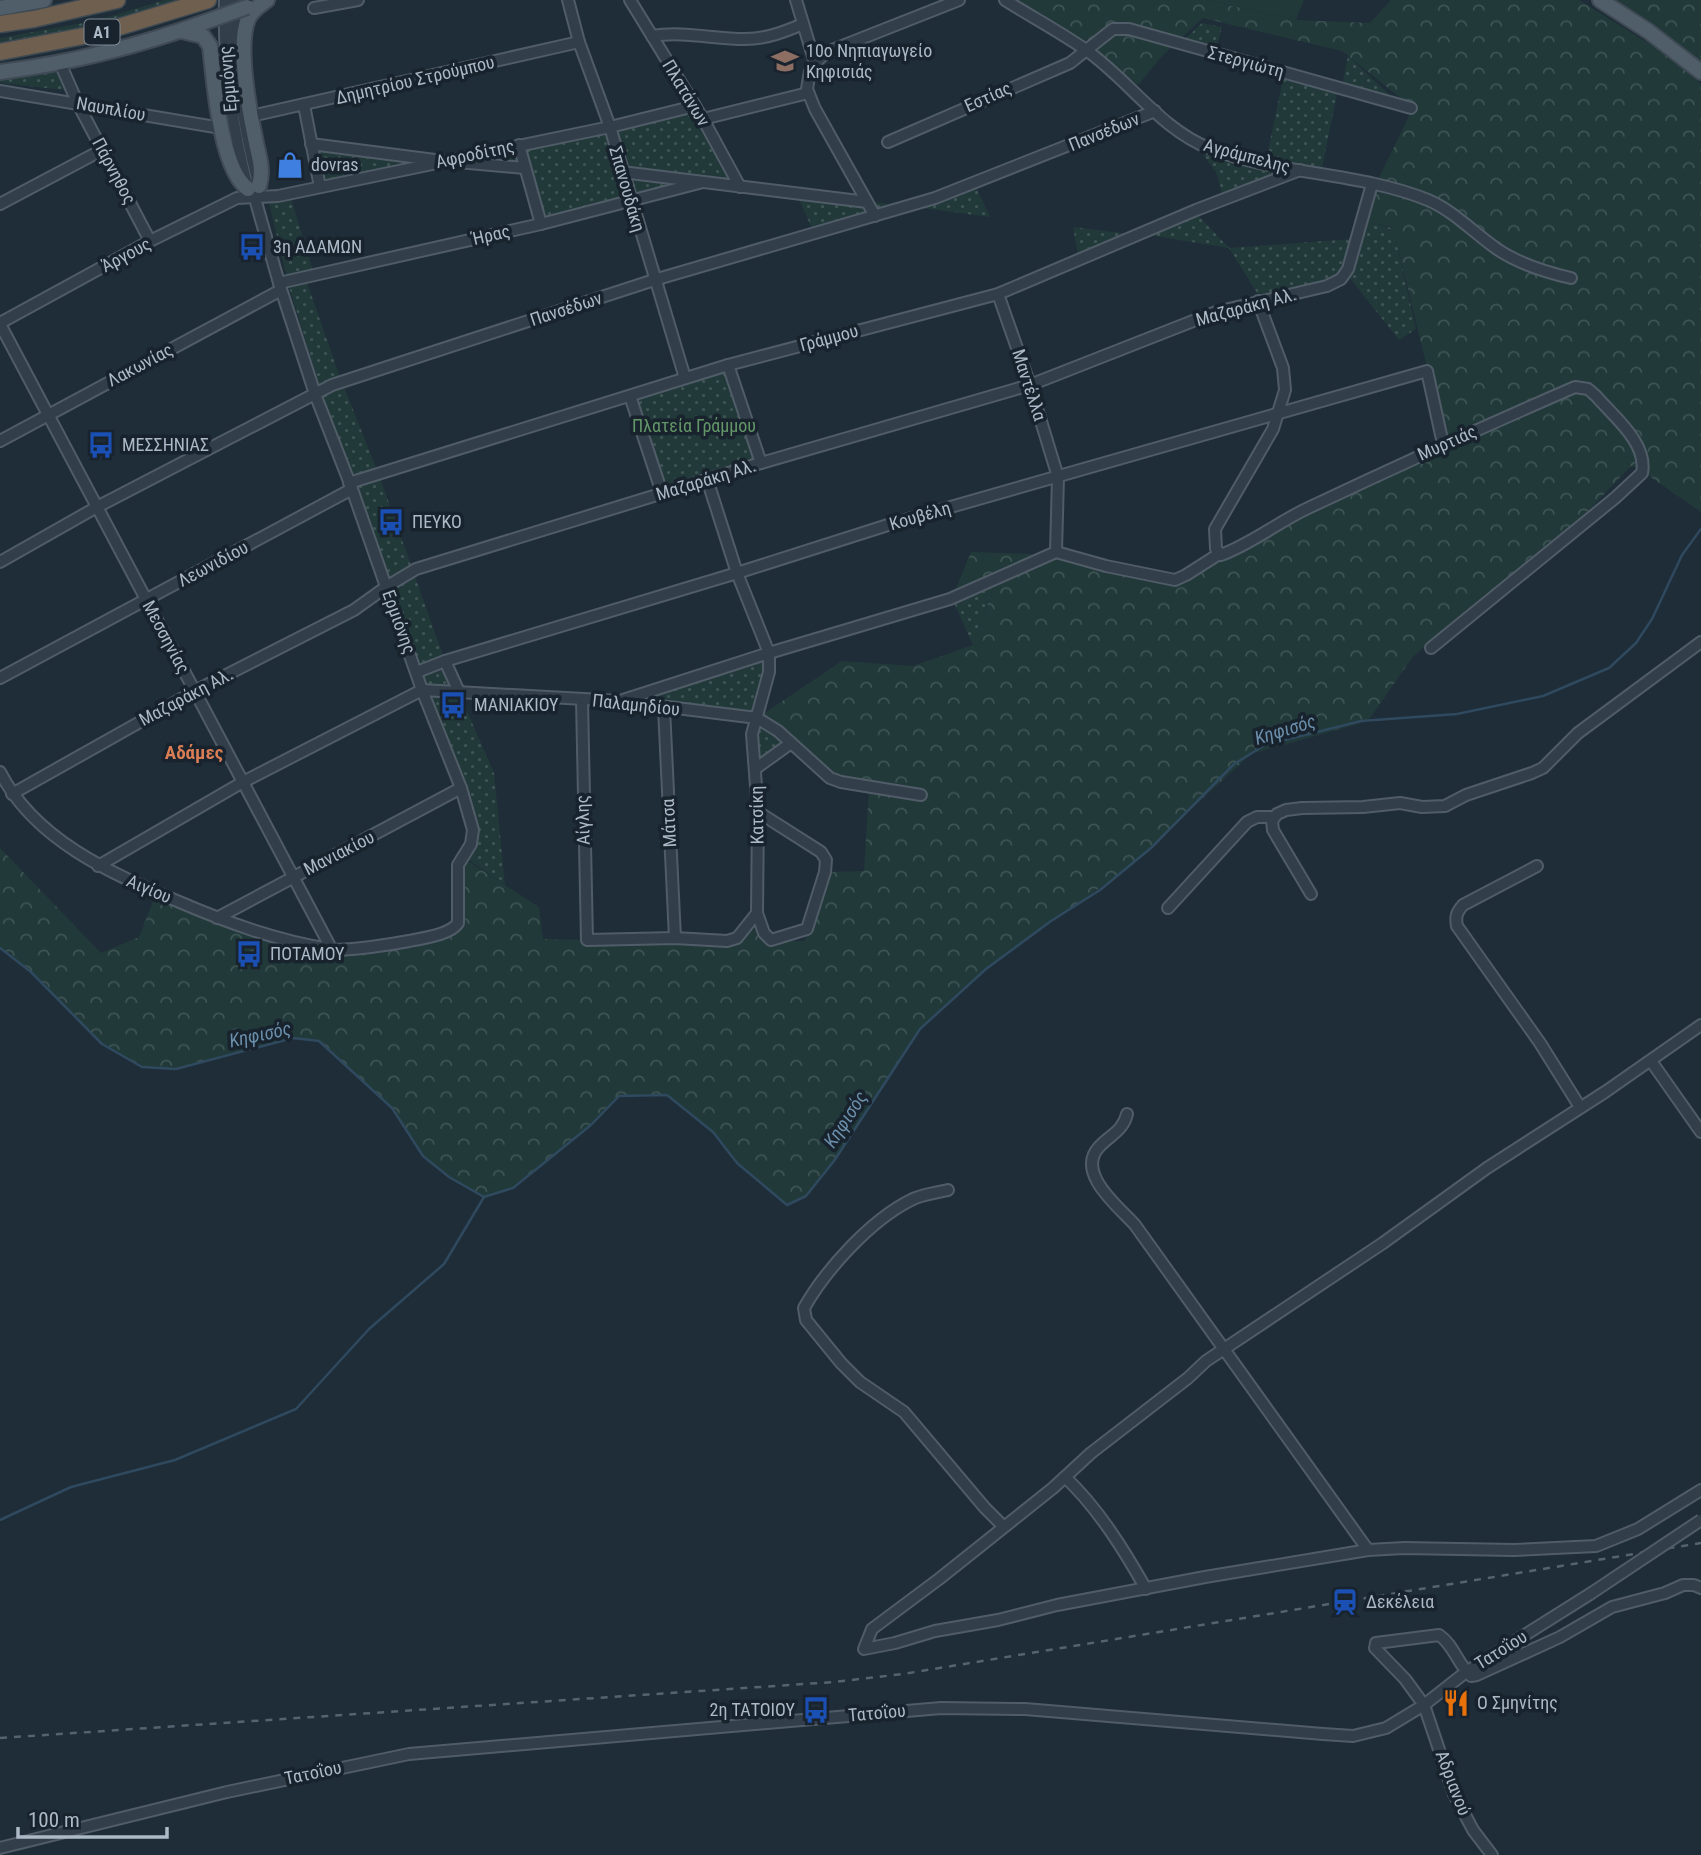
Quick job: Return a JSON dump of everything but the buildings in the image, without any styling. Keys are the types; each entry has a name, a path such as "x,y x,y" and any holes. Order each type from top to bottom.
{"highway":[{"name":"Α1","path":"0,24 46,17 117,0"},
{"name":"Α1","path":"0,52 99,33 205,1"}],"main road":[{"path":"0,8 44,0"},
{"path":"0,72 60,63 181,31 241,3 266,0"},
{"path":"181,31 198,34 207,40 210,46 221,128 236,178 254,192 262,165 251,116 244,53 246,26 255,9 266,0"},
{"path":"1600,0 1648,31 1701,72"}],"street":[{"name":"Ερμιόνης","path":"225,0 228,88 232,118 280,287 315,394 422,690 461,789 473,830 472,839 458,865 456,927 405,942 332,950"},
{"path":"314,8 358,0"},
{"name":"Σπανουδάκη","path":"568,0 579,42 610,127 685,378"},
{"name":"Πλατάνων","path":"630,0 703,119 740,187"},
{"path":"796,0 816,62"},
{"path":"875,216 815,109 808,93 807,78 824,54 959,0"},
{"name":"Αγράμπελης","path":"1005,0 1086,50 1192,140 1213,149 1372,184 1439,205 1516,260 1545,272 1571,278"},
{"name":"Ερμιόνης","path":"241,3 237,64 254,192"},
{"path":"652,36 668,33 746,39 781,33 803,24"},
{"name":"Στεργιώτη","path":"1086,50 1113,29 1124,28 1411,108"},
{"name":"Δημητρίου Στρούμπου","path":"251,116 579,42"},
{"name":"Εστίας","path":"888,142 1011,87 1057,70 1086,50"},
{"name":"Πάρνηθος","path":"60,63 78,104 150,241"},
{"name":"Ναυπλίου","path":"0,91 221,128"},
{"path":"703,119 808,93"},
{"path":"304,105 320,187"},
{"name":"Αφροδίτης","path":"254,192 278,196 448,162 695,106"},
{"name":"Πανσέδων","path":"0,562 97,507 346,379 654,280 935,198 1155,111"},
{"path":"311,144 448,162 525,168"},
{"path":"519,145 541,224"},
{"path":"0,204 102,150"},
{"name":"Γράμμου","path":"350,486 728,365 999,294 1196,210 1300,170"},
{"name":"Ήρας","path":"622,172 867,202"},
{"name":"Ήρας","path":"280,287 702,182"},
{"name":"Μαζαράκη Αλ.","path":"12,794 195,691 354,610 416,569 707,479 1030,385 1216,312 1327,286 1344,275 1351,261 1372,184"},
{"name":"Άργους","path":"0,323 150,241 254,192"},
{"name":"Λακωνίας","path":"0,441 280,287"},
{"name":"Μαντέλλα","path":"999,294 1058,477 1056,552"},
{"path":"1219,554 1214,539 1215,529 1273,429 1285,390 1283,368 1258,301"},
{"name":"Μεσσηνίας","path":"0,323 332,950"},
{"path":"728,365 761,463"},
{"name":"Κουβέλη","path":"417,672 891,524 1427,371 1443,444"},
{"name":"Μυρτιάς","path":"1056,552 1105,566 1180,579 1219,554 1234,551 1284,519 1443,444 1575,387 1581,387 1596,396 1638,446 1644,467 1642,472 1615,498 1431,648"},
{"path":"630,396 662,493"},
{"path":"707,479 737,573 769,653 769,672 757,718 778,731 830,778 921,795"},
{"name":"Λεωνιδίου","path":"0,678 350,486"},
{"path":"620,701 959,596 1056,552"},
{"path":"1168,908 1247,822 1257,817 1274,817 1286,810 1302,808 1363,807 1400,803 1422,807 1445,806 1466,795 1543,768 1578,733 1701,642"},
{"path":"444,662 458,692"},
{"path":"98,866 243,782 422,690"},
{"name":"Παλαμηδίου","path":"422,690 620,701 757,718"},
{"name":"Αίγλης","path":"582,700 587,940 675,938"},
{"name":"Μάτσα","path":"664,708 675,938"},
{"name":"Κατσίκη","path":"757,718 752,734 758,812 757,913"},
{"path":"755,769 791,743"},
{"name":"Αιγίου","path":"0,772 12,794 55,836 98,866 217,918 273,936 332,950"},
{"name":"Μανιακίου","path":"217,918 461,789"},
{"path":"675,938 733,940 757,913 764,933 771,940 807,929 820,893 826,863 821,852 758,812"},
{"path":"1274,817 1272,821 1276,836 1311,894"},
{"path":"1537,866 1463,905 1456,913 1456,921 1540,1043 1580,1107"},
{"path":"1701,1025 1206,1361 939,1579 872,1629 864,1649 1057,1605 1368,1550 1514,1550 1596,1546 1638,1529 1701,1489"},
{"path":"1651,1061 1701,1132"},
{"path":"1127,1114 1119,1131 1099,1147 1093,1156 1091,1166 1095,1178 1135,1225 1368,1550"},
{"path":"948,1190 909,1201 861,1237 828,1271 804,1308 804,1315 813,1330 860,1382 904,1412 1003,1526"},
{"path":"1065,1477 1086,1498 1146,1589"},
{"name":"Τατοΐου","path":"0,1848 227,1791 363,1762 462,1748 966,1708 1025,1709 1353,1736 1386,1728 1424,1705 1466,1672 1701,1520"},
{"path":"1466,1672 1471,1676 1477,1675 1560,1637 1612,1607 1684,1585 1701,1588"},
{"name":"Αδριανού","path":"1466,1672 1443,1636 1376,1643 1375,1648 1405,1679 1424,1705 1454,1794 1473,1830 1492,1855"}],"green space":[{"path":"165,0 179,0 95,25 0,43 0,38 94,21"},
{"path":"1015,0 1206,0 1296,20 1370,23 1391,0 1579,0 1666,54 1701,84 1701,512 1631,466 1587,512 1412,658 1368,721 1251,754 1126,869 986,969 920,1029 834,1161 806,1196 787,1205 737,1163 713,1132 666,1095 618,1096 591,1125 513,1188 484,1197 449,1177 423,1156 392,1108 319,1041 293,1038 176,1069 142,1067 102,1044 31,972 0,948 0,848 101,953 139,937 156,894 335,954 436,940 454,935 461,928 459,873 462,862 471,863 539,907 543,939 736,943 757,927 771,941 804,941 818,915 829,872 864,871 869,787 820,769 779,724 757,718 842,661 913,666 973,645 997,578 952,598 971,552 1033,554 1001,575 1054,557 1175,583 1445,441 1395,236 1391,227 1367,221 1375,186 1413,108 1342,51 1203,18 1163,55 1138,85 1083,41"},
{"path":"1206,0 1304,0 1296,20"},
{"path":"1612,0 1701,0 1701,65"},
{"path":"1202,23 1222,27 1216,49 1184,40"},
{"path":"1348,56 1392,97 1342,87"},
{"path":"54,67 64,90 0,83 0,75"},
{"path":"1284,74 1338,89 1321,173 1300,169 1224,199 1216,172 1192,140 1266,161"},
{"path":"695,106 735,178 541,224 525,168 448,161"},
{"path":"311,144 441,162 320,187"},
{"path":"974,183 990,217 907,206"},
{"path":"796,193 907,206 814,233"},
{"path":"291,198 312,268 305,277 340,377 379,475 445,661 494,773 505,885 469,860 480,834 468,790 428,688 319,384 290,290 269,203"},
{"path":"1195,212 1229,248 1142,234"},
{"path":"1364,220 1391,228 1395,236 1416,329 1399,340 1348,276"},
{"path":"1073,227 1138,235 1079,260"},
{"path":"1352,239 1347,262 1333,279 1259,296 1229,248"},
{"name":"Πλατεία Γράμμου","path":"728,365 756,460 663,486 630,396"},
{"path":"997,577 973,645 952,598"},
{"path":"769,653 757,718 641,695"},
{"path":"757,718 787,744 756,766"}],"waterway":[{"name":"Κηφισός","path":"0,948 31,972 102,1044 142,1067 176,1069 293,1038 319,1041 392,1108 423,1156 449,1177 484,1197 513,1188 591,1125 619,1096 667,1095 713,1132 737,1163 787,1205 806,1196 834,1161 920,1029 986,969 1051,921 1100,890 1151,848 1234,764 1265,745 1361,721 1457,714 1543,696 1609,668 1636,643 1652,619 1682,555 1701,529"},
{"path":"0,1520 71,1487 175,1460 296,1409 369,1329 444,1264 484,1197"}],"railway":[{"path":"0,1738 834,1682 903,1674 1701,1543"}],"place":[{"name":"10ο Νηπιαγωγείο Κηφισιάς","path":"785,61"},
{"name":"dovras","path":"290,165"},
{"name":"3η ΑΔΑΜΩΝ","path":"252,247"},
{"name":"ΜΕΣΣΗΝΙΑΣ","path":"101,445"},
{"name":"ΠΕΥΚΟ","path":"391,522"},
{"name":"ΜΑΝΙΑΚΙΟΥ","path":"453,705"},
{"name":"ΠΟΤΑΜΟΥ","path":"249,954"},
{"name":"Δεκέλεια","path":"1345,1602"},
{"name":"Ο Σμηνίτης","path":"1456,1703"},
{"name":"2η ΤΑΤΟΙΟΥ","path":"816,1710"}],"district":[{"name":"Αδάμες","path":"194,752"}]}
